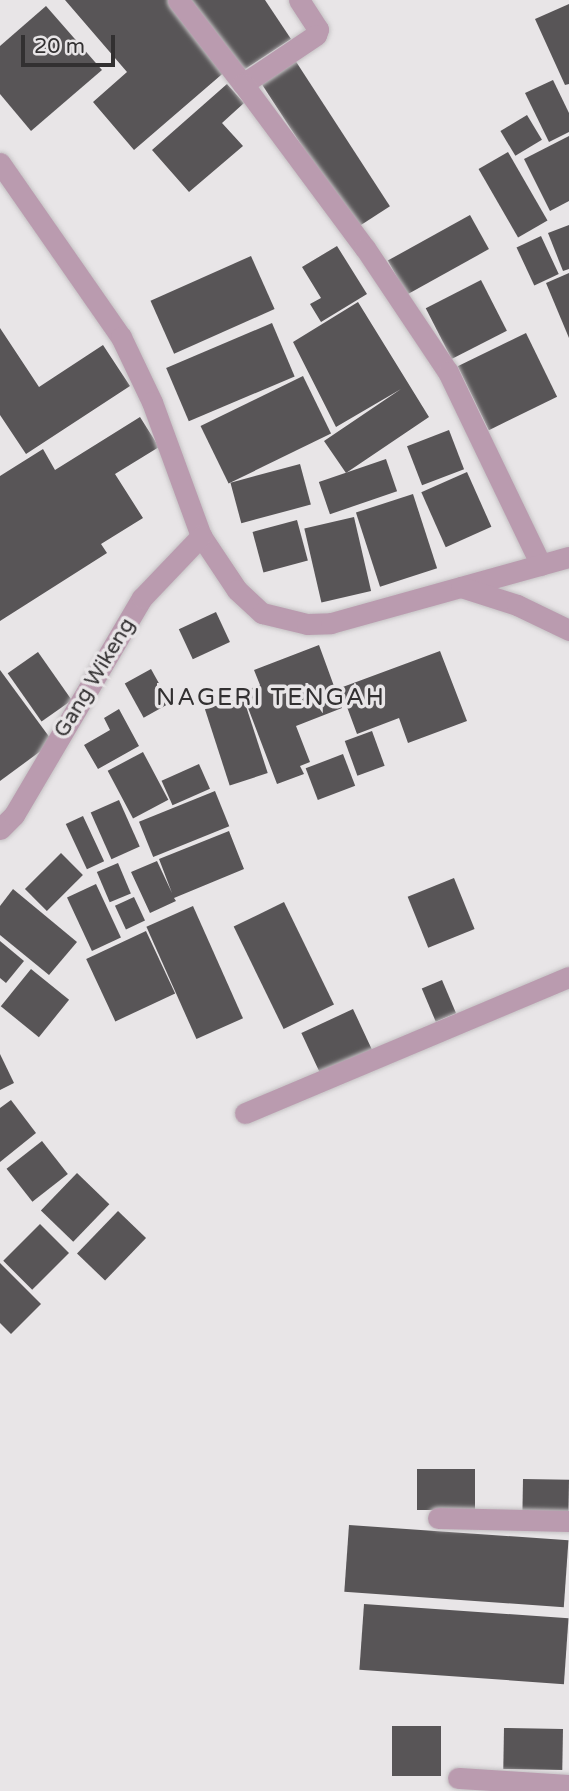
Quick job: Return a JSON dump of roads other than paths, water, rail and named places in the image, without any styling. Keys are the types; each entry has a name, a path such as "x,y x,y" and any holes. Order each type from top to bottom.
{"street":[{"path":"178,0 349,226 448,372 541,565"},
{"path":"243,84 316,35 318,29 299,0"},
{"path":"0,163 133,359 201,536 248,602 262,613 287,621 331,623 569,557"},
{"name":"Gang Wikeng","path":"0,829 14,815 142,598 201,536"},
{"path":"461,587 517,605 569,630"},
{"path":"245,1113 569,977"},
{"path":"438,1518 569,1521"},
{"path":"458,1778 569,1785"}],"district":[{"name":"NAGERI TENGAH","path":"271,698"}]}
